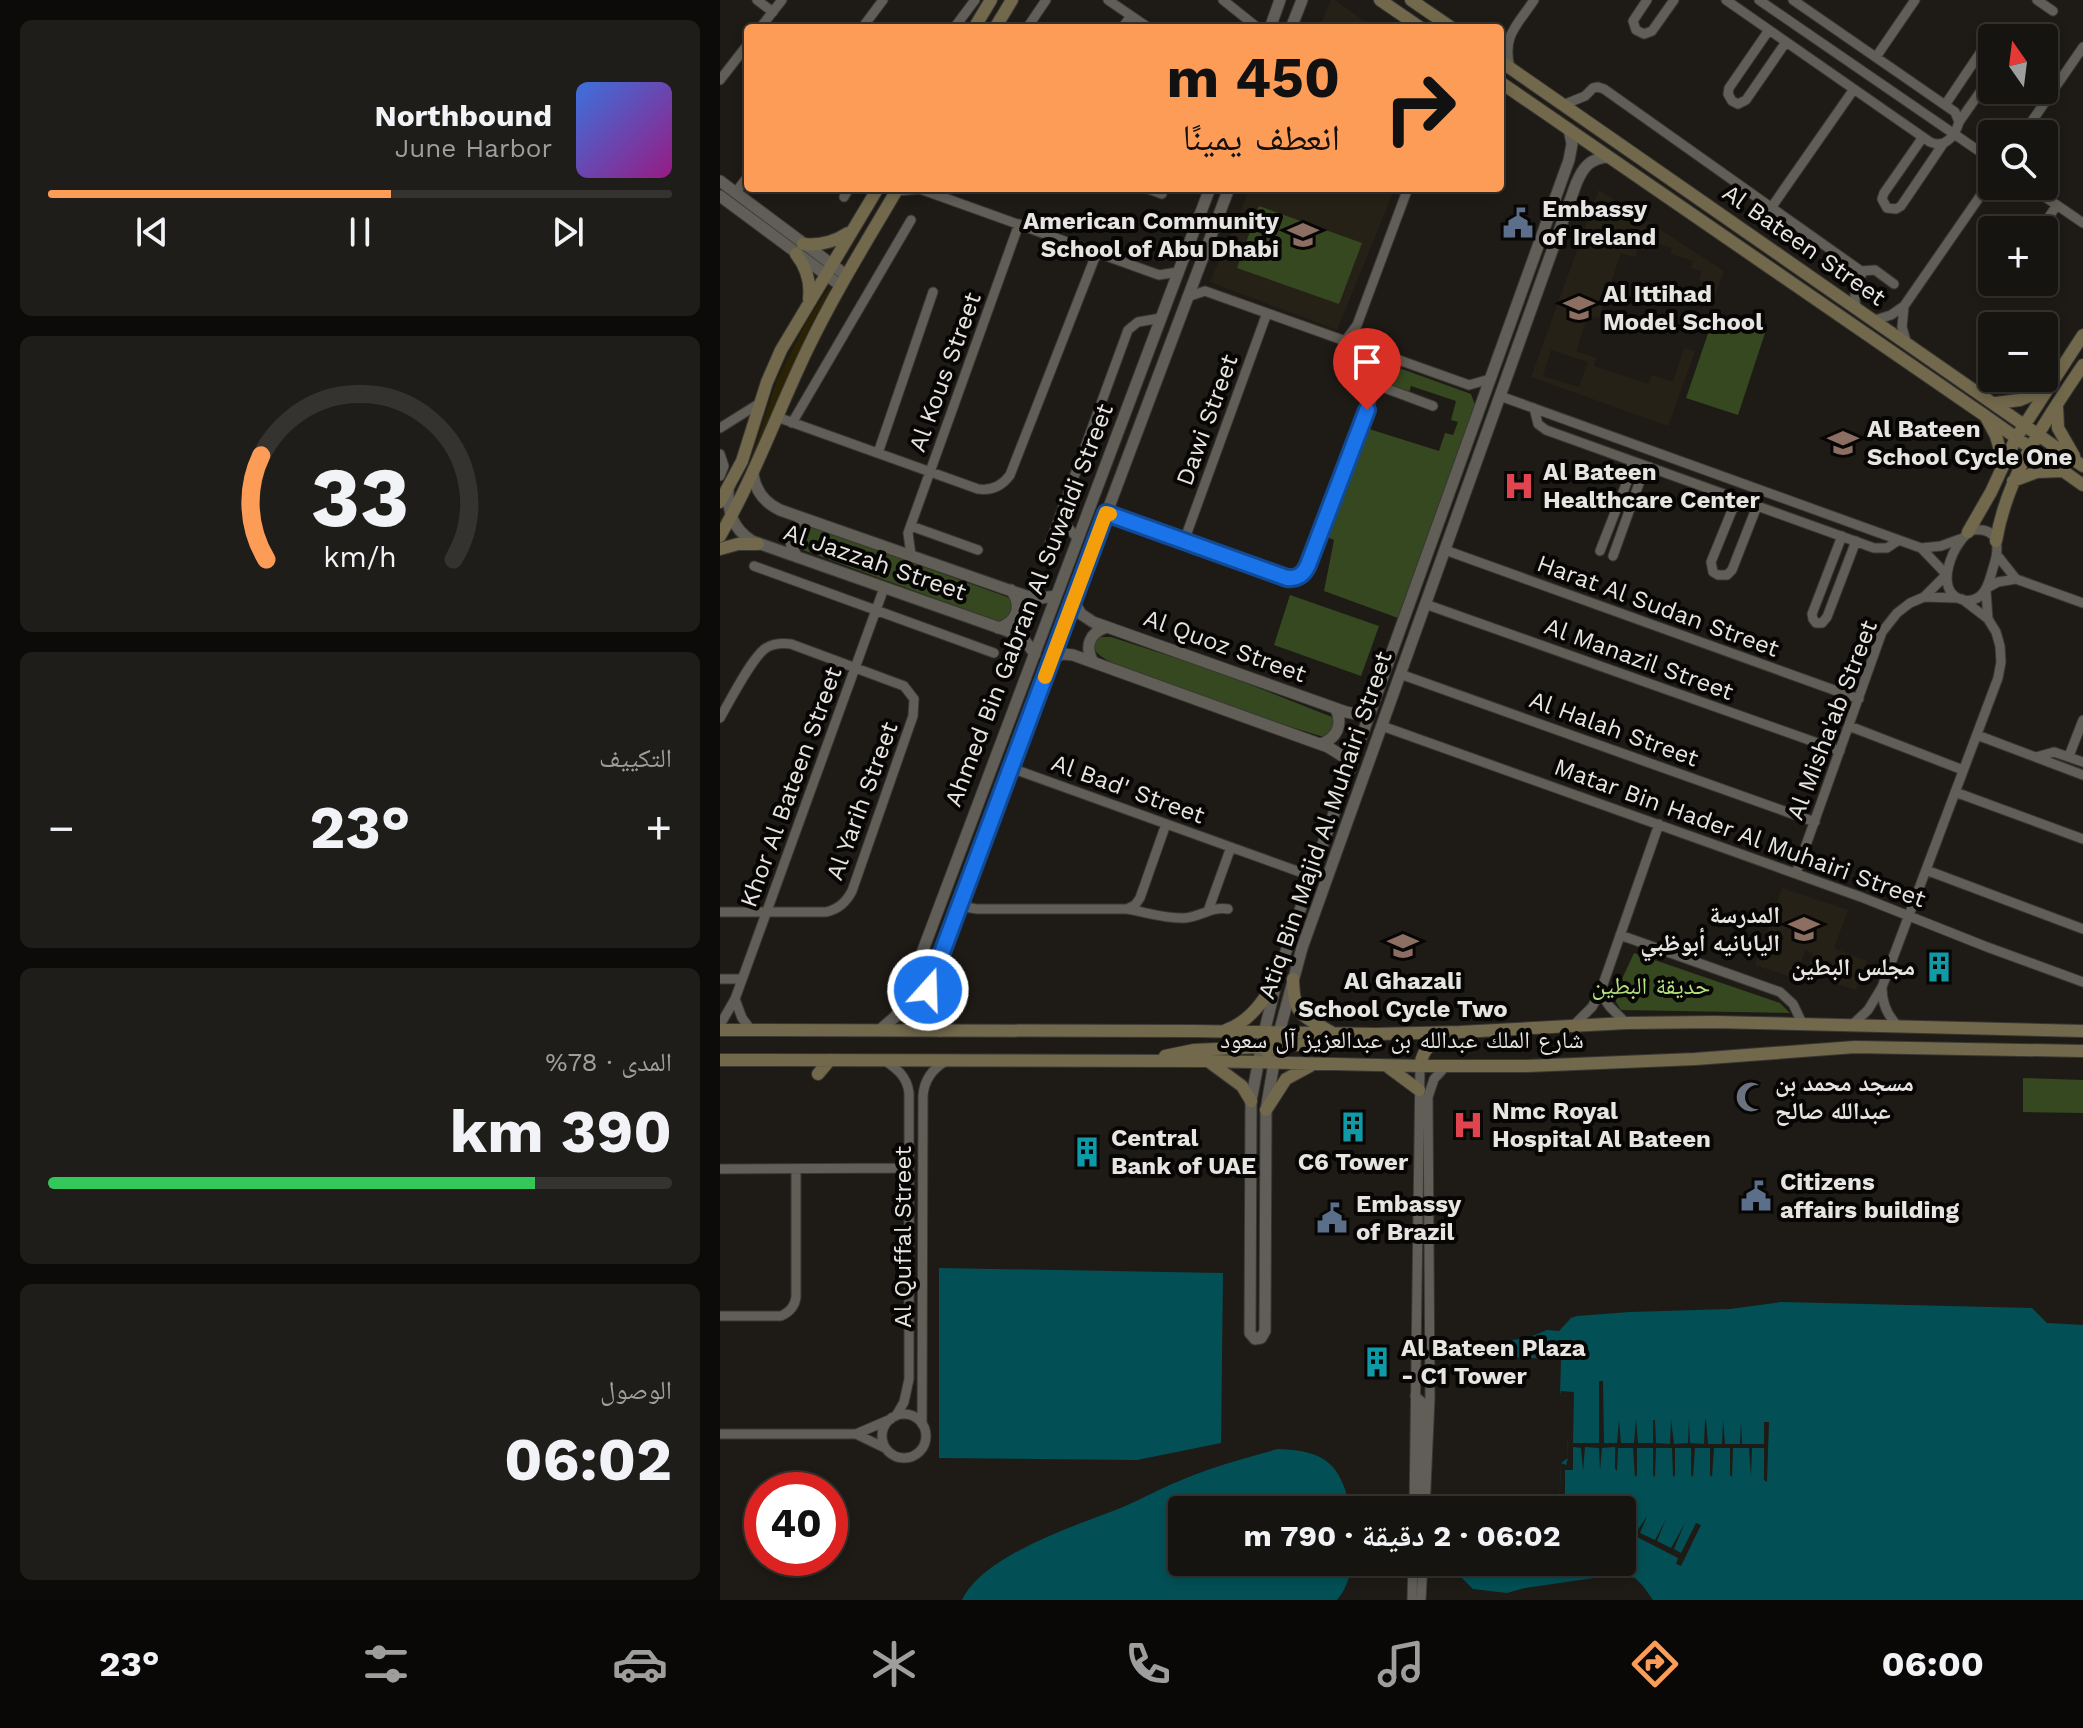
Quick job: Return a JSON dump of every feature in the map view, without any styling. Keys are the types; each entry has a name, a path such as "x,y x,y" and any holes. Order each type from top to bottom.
{"main road":[{"path":"976,24 991,0"},
{"path":"997,24 1012,0"},
{"path":"1380,0 1415,24"},
{"path":"1411,0 1446,24"},
{"name":"Al Bateen Street","path":"1505,65 2080,464"},
{"name":"Al Bateen Street","path":"1504,85 2083,485"},
{"path":"720,502 747,447 767,382 781,350 876,192"},
{"path":"720,536 753,475 807,350 843,280 896,192"},
{"path":"807,306 810,294 808,277 800,249 831,242 854,228"},
{"path":"2058,371 2083,335"},
{"path":"1996,541 2013,481 2038,434 2083,366"},
{"path":"1995,403 2020,400 2039,392"},
{"path":"1964,536 2044,392"},
{"path":"2057,403 2058,428 2080,464"},
{"path":"1984,415 1996,436 2004,464"},
{"path":"2013,481 2037,472 2062,471"},
{"path":"720,549 738,544 758,544"},
{"path":"1219,1032 1232,1029 1249,1017 1279,972"},
{"path":"1293,979 1296,1008 1333,1034"},
{"name":"شارع الملك عبدالله بن عبدالعزيز آل سعود","path":"720,1028 1219,1032 1264,1033 1278,1039 1333,1034 1714,1022 2083,1031"},
{"path":"1420,1066 1428,1047 1460,1032"},
{"path":"1150,1061 1194,1050 1261,1047 1278,1039 1341,1044 1376,1034"},
{"path":"1258,1062 1278,1039"},
{"name":"شارع الملك عبدالله بن عبدالعزيز آل سعود","path":"720,1060 1208,1061 1446,1066 1695,1059 1855,1047 2083,1051"},
{"path":"818,1074 830,1060"},
{"path":"1208,1061 1242,1086 1251,1101"},
{"path":"1266,1110 1286,1079 1300,1069 1317,1064"},
{"path":"1385,1065 1419,1090"}],"street":[{"path":"757,0 773,12"},
{"path":"763,24 782,0"},
{"path":"865,24 883,0"},
{"path":"957,24 975,0"},
{"path":"1030,24 1046,0"},
{"path":"1108,0 1143,24"},
{"path":"1223,0 1253,24"},
{"path":"1271,24 1280,0"},
{"path":"1505,65 1507,53 1504,40 1534,0"},
{"path":"1647,0 1633,21 1636,30 1644,34 1652,31 1674,0"},
{"path":"1726,0 1933,144 1943,144"},
{"path":"1759,0 1978,151"},
{"path":"1793,0 1955,112 1959,122"},
{"path":"1807,10 1814,0"},
{"path":"1876,57 1915,0"},
{"path":"2037,0 2053,11"},
{"path":"1292,24 1298,3"},
{"path":"1125,24 1131,16"},
{"path":"1822,44 1833,28"},
{"path":"1769,30 1729,88 1732,101 1738,104 1746,100 1786,42"},
{"path":"2033,120 2083,47"},
{"path":"720,80 744,49"},
{"path":"1945,105 1978,56"},
{"path":"1836,77 1846,60"},
{"path":"1563,105 1585,96 1596,87 1604,89 1863,272 1875,270 1894,284"},
{"path":"1771,208 1854,89"},
{"path":"1923,137 1884,193 1883,203 1887,208 1901,206 1943,144 1955,135 1959,122 1978,95"},
{"path":"1582,119 1585,96"},
{"name":"Atiq Bin Majid Al Muhairi Street","path":"1569,129 1571,149 1563,177 1279,972 1251,1101 1250,1333 1258,1339 1265,1331 1266,1110 1278,1039 1302,948 1580,173 1590,162 1609,157"},
{"path":"1563,177 1576,184"},
{"path":"720,181 800,249"},
{"path":"736,192 744,181"},
{"path":"932,192 1159,275 1178,272"},
{"path":"1157,192 1162,194"},
{"name":"Ahmed Bin Gabran Al Suwaidi Street","path":"880,1030 893,1020 901,1007 1208,192"},
{"name":"Ahmed Bin Gabran Al Suwaidi Street","path":"941,1031 929,1018 926,995 1227,192"},
{"path":"1345,341 1357,325 1407,192"},
{"path":"720,196 843,280"},
{"path":"1875,320 1891,315 1904,306 1978,199"},
{"path":"2050,200 2083,223"},
{"path":"2050,216 2057,205"},
{"path":"792,423 911,220"},
{"name":"Al Kous Street","path":"911,555 909,529 1019,224"},
{"path":"777,417 983,490 998,487 1007,479 1097,252"},
{"path":"1183,259 1192,258 1205,291"},
{"path":"1856,307 1856,283 1863,272"},
{"path":"1159,275 1171,291"},
{"path":"1834,292 1856,283"},
{"path":"1187,297 1205,291 1469,385 1490,379"},
{"path":"878,453 933,292"},
{"path":"1904,306 1902,327 1906,341"},
{"name":"Dawi Street","path":"1184,541 1267,313"},
{"path":"1045,556 1128,330 1138,322 1161,318"},
{"path":"1357,325 1357,345"},
{"path":"1106,513 1287,578 1302,574 1388,356"},
{"path":"1377,385 1433,406"},
{"path":"1469,385 1481,405"},
{"path":"1500,396 1921,548 1941,546 1982,530 1991,534 1996,541 1997,555 1987,589 1988,619 1998,639 2001,662 1998,678 1882,987 1868,1010 1851,1026"},
{"path":"720,428 760,403"},
{"path":"1534,408 1537,422 1543,429 1880,549 1899,540"},
{"path":"1115,440 1122,447 1131,447"},
{"path":"720,454 724,466 720,476"},
{"path":"1600,551 1630,474 1632,461"},
{"path":"1613,556 1641,478 1650,467"},
{"name":"Al Jazzah Street","path":"753,475 759,492 768,503 780,510 1036,598 1056,596"},
{"path":"1100,481 1109,481 1116,489"},
{"path":"728,489 731,518"},
{"path":"1737,498 1711,562 1713,572 1718,575 1727,575 1732,570 1757,506"},
{"path":"1059,517 1078,539"},
{"name":"Al Jazzah Street","path":"731,518 742,533 758,544 1021,637 1035,654"},
{"path":"1613,519 1625,524"},
{"path":"797,557 791,545 793,532 798,525 811,521"},
{"path":"890,548 909,529 978,550"},
{"path":"1842,536 1812,614 1816,623 1826,620 1856,541"},
{"path":"1964,536 1946,574 1948,588 1988,619"},
{"path":"1921,548 1946,574"},
{"name":"Harat Al Sudan Street","path":"1445,550 1859,699"},
{"path":"1997,555 2016,579"},
{"path":"1831,565 1845,571"},
{"path":"754,566 994,653"},
{"name":"Al Misha'ab Street","path":"1796,873 1886,625 1903,607 1924,597 1946,574"},
{"path":"1924,597 1975,599 1998,582 2016,579 2083,603"},
{"path":"1417,582 1431,588"},
{"name":"Khor Al Bateen Street","path":"720,1028 735,999 884,588"},
{"path":"998,628 1007,625 1016,615 1017,602 1011,590"},
{"name":"Al Quoz Street","path":"1073,601 1085,617 1108,627 1336,709 1356,714 1371,709"},
{"name":"Al Manazil Street","path":"1425,604 1840,751"},
{"path":"1402,625 1410,625 1416,631"},
{"path":"1093,662 1088,651 1091,638 1100,629 1108,627"},
{"name":"Al Yarih Street","path":"720,718 759,653 782,643 904,686 911,694 915,710 852,891 844,903 831,911 720,912"},
{"path":"1052,658 1067,654 1093,662 1250,725 1321,744 1339,753 1350,767"},
{"name":"Al Halah Street","path":"1400,674 1815,822"},
{"path":"1321,744 1337,732 1339,720 1336,709"},
{"path":"2069,756 2083,720"},
{"name":"Matar Bin Hader Al Muhairi Street","path":"1382,726 1796,873 2083,982"},
{"path":"1849,726 1963,770"},
{"path":"1977,735 2083,775"},
{"path":"2036,757 2054,752 2083,762"},
{"name":"Al Bad' Street","path":"1011,768 1311,876"},
{"path":"1955,792 2083,839"},
{"path":"1127,909 1140,898 1166,824"},
{"path":"1574,1025 1587,1013 1600,993 1659,824"},
{"path":"1208,911 1231,847"},
{"path":"1926,870 2083,929"},
{"path":"959,906 977,909 1127,909 1182,918 1216,908 1228,909"},
{"path":"1620,935 1776,990 1791,1002 1803,1025"},
{"path":"720,979 742,979"},
{"path":"1882,987 1886,1011 1899,1027"},
{"path":"1600,993 1626,1023"},
{"path":"735,999 742,1018 751,1030"},
{"name":"Al Quffal Street","path":"884,1060 905,1078 909,1097 909,1379 906,1395 893,1417"},
{"name":"Al Quffal Street","path":"922,1424 923,1090 938,1066 948,1060"},
{"path":"1414,1496 1420,1066"},
{"path":"1424,1496 1430,1398 1428,1097 1434,1079 1446,1066"},
{"path":"909,1097 917,1096 923,1100"},
{"path":"720,1169 909,1168"},
{"path":"720,1316 781,1316 794,1305 796,1169"},
{"path":"1415,1396 1422,1402 1423,1408 1423,1496"},
{"path":"720,1434 856,1434 893,1417 908,1415 918,1420 925,1430 925,1442 915,1455 899,1458 889,1453 883,1444 882,1433 893,1417"},
{"path":"856,1434 886,1449"},
{"path":"1412,1600 1413,1576"},
{"path":"1421,1600 1422,1576"}],"shaded area":[{"path":"1331,0 1335,0 1368,24 1321,24"},
{"name":"Al Ittihad Model School","path":"1599,190 1724,271 1668,426 1531,377","holes":["1642,238 1672,248 1670,254 1693,261 1691,268 1702,271 1699,280 1704,282 1699,297 1712,302 1695,351 1684,348 1673,382 1652,375 1648,384 1594,366 1596,358 1576,351 1588,315 1599,318 1621,253 1635,257","1551,350 1588,362 1579,387 1543,376"]},
{"name":"American Community School of Abu Dhabi","path":"1248,192 1393,192 1337,330 1210,282"},
{"name":"المدرسة اليابانيه أبوظبي","path":"1782,888 1848,910 1834,948 1867,961 1856,990 1830,982 1834,970 1830,969 1826,978 1806,971 1813,954 1806,950 1794,978 1755,965"}],"green space":[{"path":"1259,206 1362,243 1339,304 1237,268"},
{"path":"1714,316 1765,333 1738,415 1686,398"},
{"path":"1402,369 1471,394 1475,405 1398,618 1324,591 1334,540 1325,536 1366,428 1439,451 1445,433 1453,435 1458,422 1451,420 1456,401 1411,386 1409,393 1384,383 1393,371"},
{"path":"810,526 1010,598 1016,609 1002,623 800,549 794,534"},
{"path":"1290,595 1379,626 1361,676 1274,645"},
{"path":"1099,637 1111,637 1213,670 1332,717 1338,724 1327,738 1182,691 1101,656 1093,648"},
{"name":"حديقة البطين","path":"1634,953 1780,1003 1790,1013 1621,1010 1615,994"},
{"path":"2023,1078 2083,1080 2083,1113 2023,1112"}],"sand":[{"path":"829,288 771,422 720,527 720,519 747,471 777,380 807,321"}],"water":[{"path":"939,1268 1223,1273 1221,1443 1137,1460 939,1458"},
{"path":"1781,1302 2032,1308 2047,1323 2083,1325 2083,1600 1653,1600 1635,1578 1622,1576 1636,1576 1636,1496 1560,1496 1561,1463 1568,1458 1563,1422 1568,1422 1568,1396 1560,1395 1561,1359 1503,1357 1502,1342 1547,1330 1559,1331 1577,1316 1730,1309"},
{"path":"1278,1449 1308,1453 1319,1457 1336,1471 1348,1496 1168,1496 1168,1576 1350,1576 1337,1600 962,1600 973,1584 990,1569 1034,1543 1230,1462"},
{"path":"1460,1576 1608,1576 1507,1593 1473,1589"}],"pier":[{"path":"1599,1381 1603,1381 1604,1443 1617,1443 1619,1420 1621,1443 1634,1443 1636,1419 1638,1443 1653,1443 1655,1420 1656,1443 1670,1444 1671,1419 1674,1444 1688,1443 1689,1419 1690,1443 1704,1444 1706,1419 1708,1444 1722,1444 1723,1420 1725,1444 1740,1444 1741,1421 1742,1444 1764,1444 1764,1422 1769,1422 1767,1482 1764,1480 1764,1448 1752,1448 1751,1477 1749,1448 1733,1448 1732,1477 1730,1448 1714,1448 1712,1477 1710,1448 1695,1448 1693,1477 1691,1448 1675,1448 1673,1477 1672,1448 1656,1448 1655,1477 1653,1448 1637,1448 1635,1477 1633,1448 1618,1448 1617,1471 1615,1447 1602,1448 1600,1471 1599,1448 1585,1447 1583,1471 1581,1448 1573,1447 1573,1470 1565,1470 1565,1496 1560,1496 1561,1463 1566,1465 1568,1458 1563,1422 1568,1422 1568,1396 1560,1395 1561,1391 1574,1392 1573,1443 1599,1443"},
{"path":"1647,1516 1640,1533 1655,1540 1666,1519 1657,1541 1671,1548 1685,1523 1674,1549 1681,1553 1696,1523 1701,1525 1681,1566 1676,1564 1678,1558 1636,1537"}],"slow traffic":[{"path":"1045,677 1106,513 1110,514"}],"place":[{"name":"Embassy of Ireland","path":"1518,223"},
{"name":"American Community School of Abu Dhabi","path":"1303,235"},
{"name":"Al Ittihad Model School","path":"1579,308"},
{"name":"Al Bateen School Cycle One","path":"1843,443"},
{"name":"Al Bateen Healthcare Center","path":"1519,486"},
{"name":"المدرسة اليابانيه أبوظبي","path":"1804,929"},
{"name":"Al Ghazali School Cycle Two","path":"1403,946"},
{"name":"مجلس البطين","path":"1939,967"},
{"name":"مسجد محمد بن عبدالله صالح","path":"1751,1097"},
{"name":"Nmc Royal Hospital Al Bateen","path":"1468,1125"},
{"name":"C6 Tower","path":"1353,1127"},
{"name":"Central Bank of UAE","path":"1087,1152"},
{"name":"Citizens affairs building","path":"1756,1196"},
{"name":"Embassy of Brazil","path":"1332,1218"},
{"name":"Al Bateen Plaza - C1 Tower","path":"1377,1362"}],"route":[{"path":"928,990 1106,513 1287,578 1299,576 1308,565 1367,410"}]}
